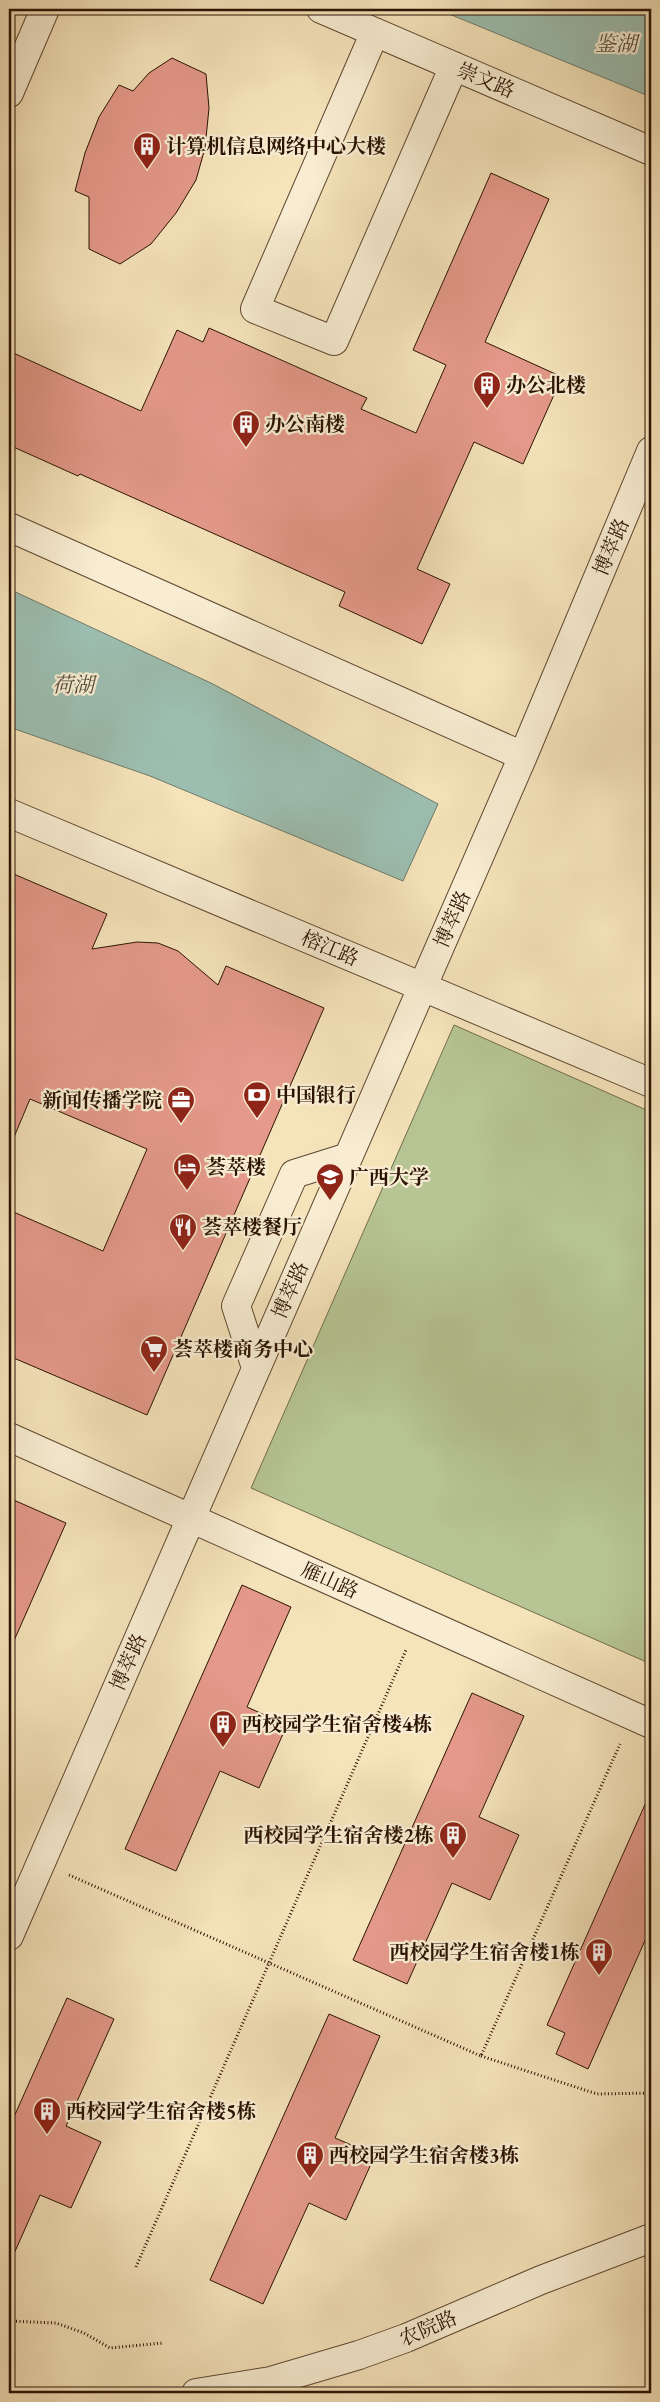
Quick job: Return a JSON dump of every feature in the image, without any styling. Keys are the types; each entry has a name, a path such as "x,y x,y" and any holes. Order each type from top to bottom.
{"street":[{"path":"9,93 45,9"},
{"name":"崇文路","path":"321,9 651,151"},
{"path":"375,32 255,309 334,341 454,66"},
{"name":"博萃路","path":"9,1936 523,756 651,451"},
{"path":"9,527 523,756"},
{"name":"榕江路","path":"9,813 651,1083"},
{"path":"256,1368 236,1306 294,1174 348,1157"},
{"name":"雁山路","path":"9,1437 642,1720"},
{"name":"农院路","path":"196,2393 271,2382 360,2355 406,2338 541,2280 651,2238"}],"path":[{"path":"136,2267 419,1620"},
{"path":"481,2056 642,1720"},
{"path":"40,1862 481,2056 598,2094 651,2093"},
{"path":"9,2321 56,2323 84,2333 110,2348 163,2343"}],"green space":[{"path":"454,1025 651,1112 651,1664 251,1488"}],"water":[{"name":"鉴湖","path":"437,9 651,9 651,97"},
{"name":"荷湖","path":"9,589 213,684 438,804 403,881 150,776 9,727"}],"building":[{"name":"计算机信息网络中心大楼","path":"172,58 206,74 209,108 205,148 196,180 176,213 151,244 120,264 89,249 89,197 75,191 85,153 99,117 119,85 133,91 149,73"},
{"path":"491,173 549,199 485,342 562,377 523,464 474,442 417,569 450,584 422,644 339,606 345,592 80,474 78,476 9,445 9,351 141,411 177,330 203,342 209,328 367,398 361,409 416,433 446,365 413,350"},
{"name":"新闻传播学院","path":"9,872 107,914 92,949 137,942 158,943 178,951 218,985 226,966 324,1008 147,1415 9,1356 9,1210 103,1251 147,1149 30,1099 9,1149"},
{"path":"9,1498 66,1523 9,1652"},
{"name":"西校园学生宿舍楼4栋","path":"242,1585 291,1607 247,1707 287,1725 259,1788 220,1771 176,1871 125,1849"},
{"name":"西校园学生宿舍楼2栋","path":"472,1693 524,1716 479,1817 519,1835 490,1900 452,1883 407,1984 353,1960"},
{"name":"西校园学生宿舍楼1栋","path":"651,1791 651,1927 588,2069 556,2054 565,2033 547,2025"},
{"name":"西校园学生宿舍楼5栋","path":"67,1998 114,2019 66,2126 101,2142 71,2208 40,2195 9,2265 9,2128"},
{"name":"西校园学生宿舍楼3栋","path":"329,2014 380,2036 335,2138 375,2155 346,2220 309,2203 263,2304 210,2280"}],"place":[{"name":"计算机信息网络中心大楼","path":"147,170"},
{"name":"办公北楼","path":"487,409"},
{"name":"办公南楼","path":"246,448"},
{"name":"中国银行","path":"257,1119"},
{"name":"新闻传播学院","path":"181,1124"},
{"name":"荟萃楼","path":"187,1191"},
{"name":"广西大学","path":"330,1201"},
{"name":"荟萃楼餐厅","path":"183,1251"},
{"name":"荟萃楼商务中心","path":"154,1373"},
{"name":"西校园学生宿舍楼4栋","path":"223,1748"},
{"name":"西校园学生宿舍楼2栋","path":"453,1859"},
{"name":"西校园学生宿舍楼1栋","path":"599,1976"},
{"name":"西校园学生宿舍楼5栋","path":"47,2135"},
{"name":"西校园学生宿舍楼3栋","path":"310,2179"}]}
